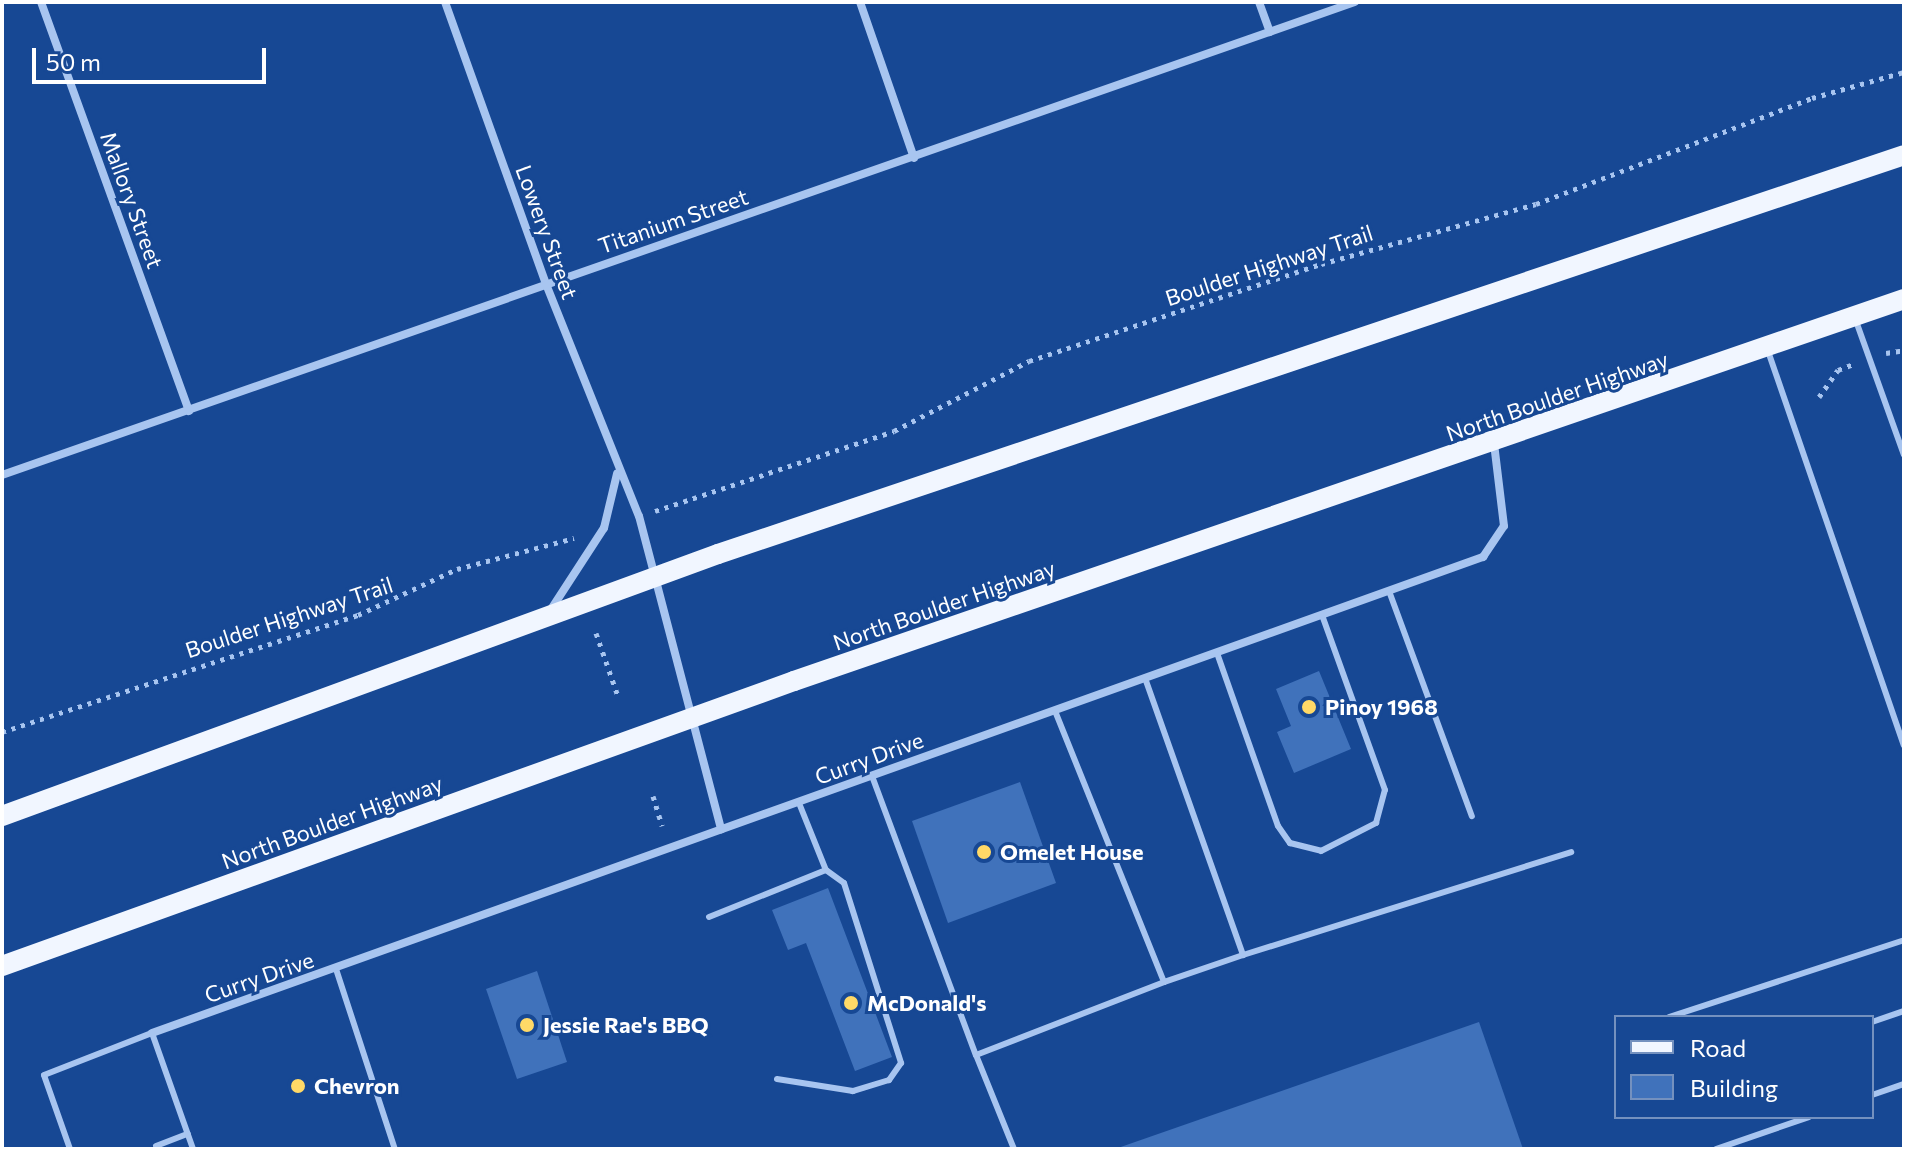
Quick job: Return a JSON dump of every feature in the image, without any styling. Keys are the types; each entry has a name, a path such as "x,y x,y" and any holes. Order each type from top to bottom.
{"main road":[{"path":"2,816 650,578 1904,155"},
{"name":"North Boulder Highway","path":"2,966 690,720 1904,299"}],"street":[{"name":"Mallory Street","path":"41,2 189,411"},
{"name":"Lowery Street","path":"445,2 617,474 639,516 650,578 721,829"},
{"path":"860,2 914,158"},
{"path":"1259,2 1270,32"},
{"name":"Titanium Street","path":"2,475 1355,2"},
{"name":"Curry Drive","path":"152,1033 1483,557 1504,526 1494,443"},
{"path":"546,616 604,528 617,474"}],"lane":[{"path":"1855,317 1904,455"},
{"path":"1766,348 1904,745"},
{"path":"1389,591 1472,816"},
{"path":"1217,653 1278,826 1290,843 1321,851 1376,823 1385,790 1322,615"},
{"path":"1145,678 1243,955"},
{"path":"1055,711 1164,982"},
{"path":"872,776 1014,1149"},
{"path":"777,1079 853,1091 889,1080 901,1063 844,883 826,870 799,803"},
{"path":"976,1055 1164,982 1243,955 1571,852"},
{"path":"709,917 826,870"},
{"path":"1675,1015 1904,940"},
{"path":"336,969 395,1149"},
{"path":"1874,1021 1904,1011"},
{"path":"70,1149 44,1075 152,1033 193,1149"},
{"path":"1874,1094 1904,1084"},
{"path":"1716,1149 1803,1119"},
{"path":"156,1146 188,1134"}],"path":[{"name":"Boulder Highway Trail","path":"652,512 894,431 1029,361 1335,260 1536,204 1812,98 1904,72"},
{"name":"Boulder Highway Trail","path":"2,732 358,615 457,569 586,536"},
{"path":"596,633 618,696"},
{"path":"653,796 662,826"}],"building":[{"name":"Pinoy 1968","path":"1319,671 1351,749 1294,773 1277,732 1291,726 1276,689"},
{"name":"Omelet House","path":"1020,782 1056,883 948,923 912,821"},
{"name":"McDonald's","path":"828,888 892,1057 855,1071 806,943 788,950 772,910"},
{"name":"Jessie Rae's BBQ","path":"537,971 567,1062 517,1079 486,989"},
{"path":"1479,1022 1523,1149 1115,1149"}],"place":[{"name":"Pinoy 1968","path":"1309,707"},
{"name":"Omelet House","path":"984,852"},
{"name":"McDonald's","path":"851,1003"},
{"name":"Jessie Rae's BBQ","path":"527,1025"},
{"name":"Chevron","path":"298,1086"}]}
